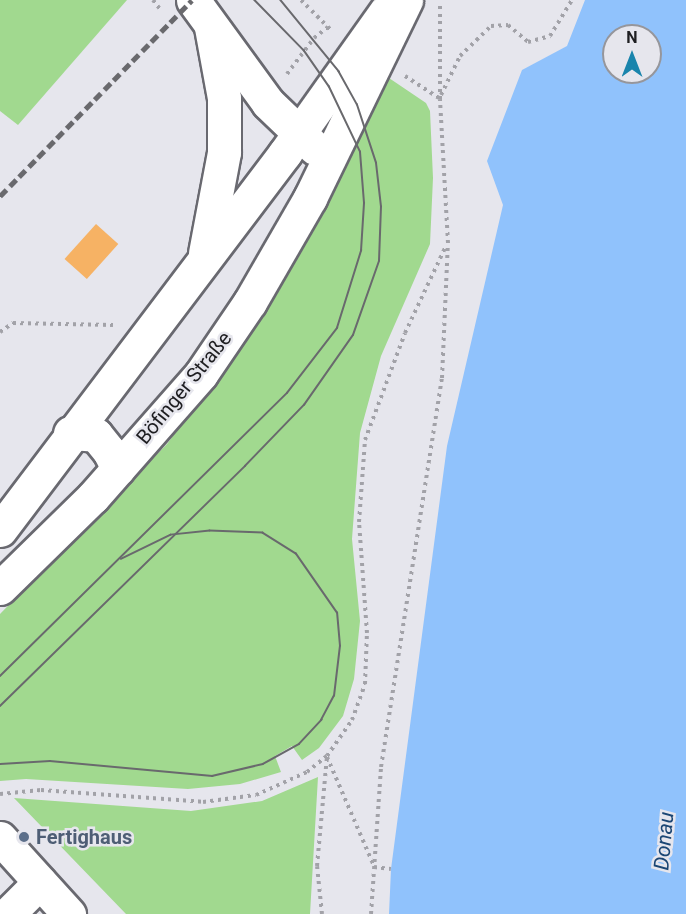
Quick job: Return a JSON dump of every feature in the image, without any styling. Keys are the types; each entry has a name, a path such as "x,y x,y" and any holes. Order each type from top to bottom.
{"street":[{"path":"193,0 268,103 298,134 328,159"},
{"path":"0,530 70,433 202,264 395,0"},
{"name":"Böfinger Straße","path":"0,588 118,469 201,374 280,254 406,0"},
{"path":"202,264 224,152 224,98 211,27"},
{"path":"70,433 96,435 109,451 118,469"},
{"path":"0,838 69,914"},
{"path":"8,914 40,882"}],"path":[{"path":"301,0 328,27"},
{"path":"371,914 381,767 442,378 448,243 440,99 440,0"},
{"path":"440,99 460,57 490,26 508,25 528,42 550,36 572,0"},
{"path":"0,794 41,790 203,802 256,795 307,772 327,756 352,720 365,684 367,633 359,522 365,440 405,333 448,243"},
{"path":"0,332 13,323 106,327 117,323"},
{"path":"327,756 374,867"},
{"path":"322,914 317,866 327,756"},
{"path":"374,867 391,869"}],"green space":[{"path":"0,0 127,0 18,125 0,111"},
{"path":"386,76 426,103 430,111 433,178 430,244 381,356 360,433 352,539 360,621 354,679 343,716 319,748 302,760 292,746 275,756 281,772 240,784 188,789 26,779 0,781 0,614 167,444 259,319 291,267"},
{"path":"318,777 310,914 126,914 14,798 191,811 262,801"}],"water":[{"name":"Donau","path":"585,0 686,0 686,914 389,914 391,869 447,446 503,205 487,161 522,70 567,46"}],"building":[{"path":"96,224 118,244 87,279 65,259"}],"tram line":[{"path":"0,676 287,393 337,328 361,251 364,203 360,152 329,87 304,51 254,0"},
{"path":"0,706 245,466 304,405 353,335 379,261 381,207 376,163 357,105 339,72 280,0"},
{"path":"0,764 50,761 212,776 263,764 299,744 321,720 334,696 340,646 337,613 296,554 263,533 210,531 171,535 122,559"}],"railway":[{"path":"0,196 192,0"}],"place":[{"name":"Fertighaus","path":"24,837"}]}
